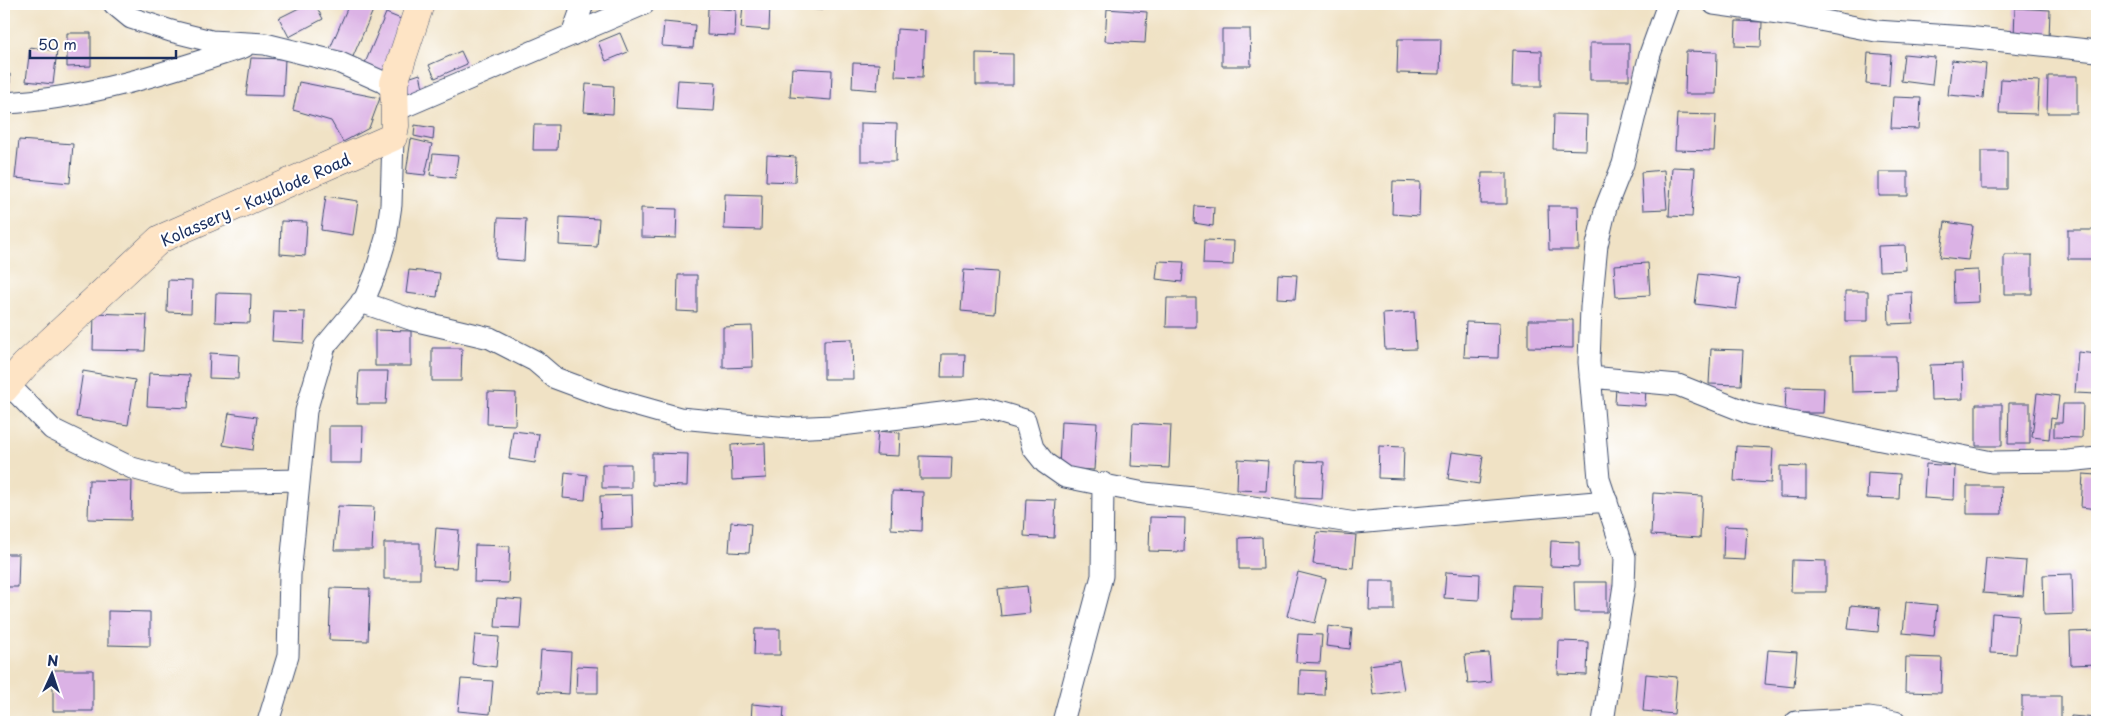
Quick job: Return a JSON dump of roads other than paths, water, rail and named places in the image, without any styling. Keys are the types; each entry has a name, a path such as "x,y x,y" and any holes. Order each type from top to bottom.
{"main road":[{"path":"394,113 394,83 420,4"},
{"name":"Kolassery - Kayalode Road","path":"6,386 24,365 160,239 394,113"}],"street":[{"path":"114,4 131,18 171,31 211,41 256,44 296,50 338,62 383,82 394,113 391,205 386,238 376,272 365,298 325,346 306,411 290,575 288,656 268,722"},
{"path":"572,35 584,4"},
{"path":"394,113 644,4"},
{"path":"1603,722 1624,585 1625,557 1599,479 1590,377 1591,307 1597,245 1606,207 1623,164 1650,54 1668,4"},
{"path":"1714,4 1799,16 1876,31 1967,37 2097,51"},
{"path":"4,103 37,102 149,78 256,44"},
{"path":"361,302 412,320 490,338 535,361 555,378 609,398 680,418 797,428 833,426 984,408 1025,420 1034,448 1045,463 1065,477 1144,493 1195,498 1356,523 1607,501"},
{"path":"1590,377 1678,385 1751,414 1992,462 2068,461 2097,458"},
{"path":"6,386 52,429 132,468 182,482 300,480"},
{"path":"1063,722 1102,576 1103,484"},
{"path":"1796,722 1869,718 1895,722"}]}
